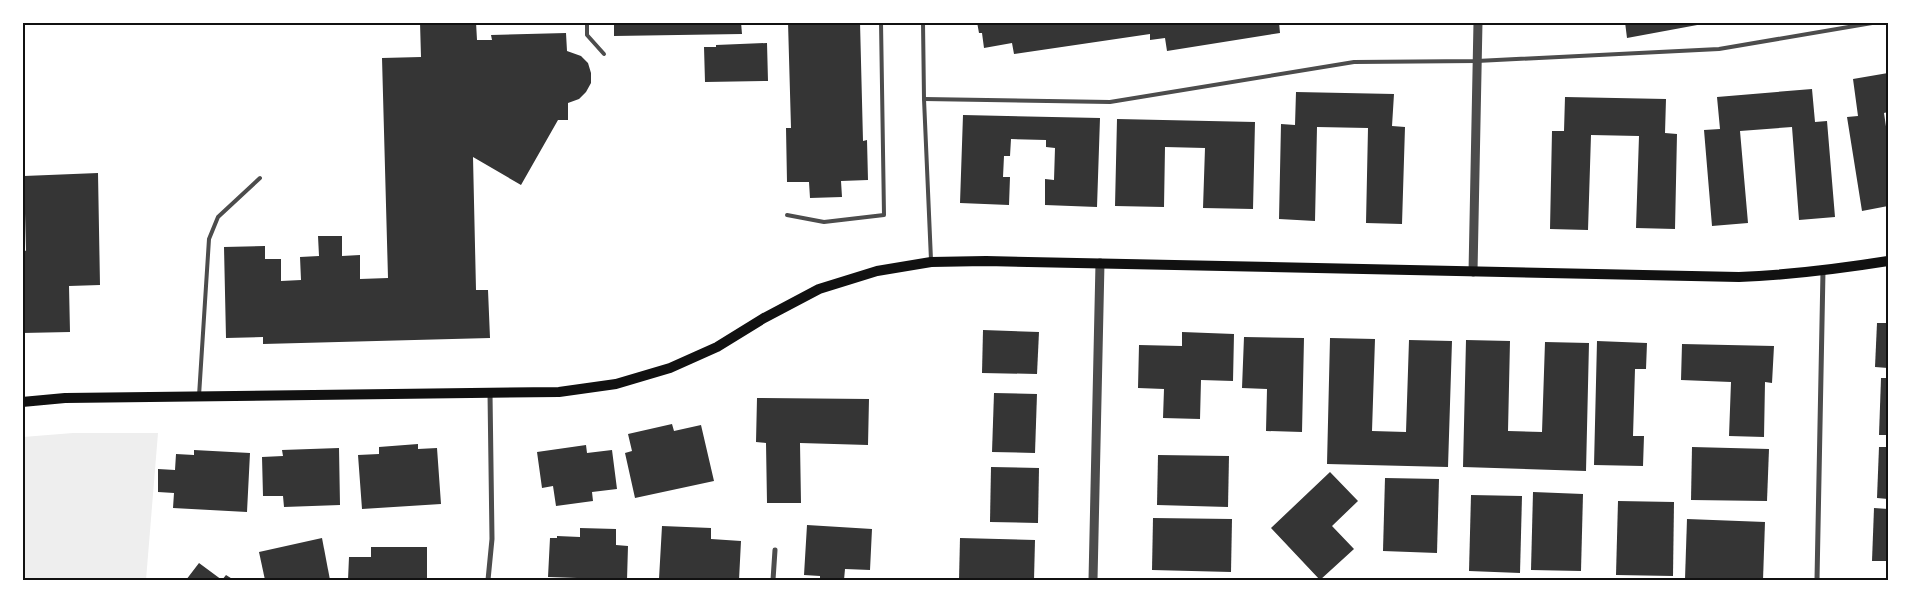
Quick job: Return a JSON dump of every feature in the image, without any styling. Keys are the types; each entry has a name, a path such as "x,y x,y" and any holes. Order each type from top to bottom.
{"main road":[{"path":"22,402 64,398 559,392 616,384 670,368 717,347 764,318 819,289 877,270 931,262 986,261 1739,277 1780,276 1888,261"}],"street":[{"path":"1473,272 1478,22"},
{"path":"1093,580 1100,264"},
{"path":"1817,580 1823,271"},
{"path":"488,580 492,539 490,393"},
{"path":"773,580 775,550"}],"lane":[{"path":"587,22 587,35 604,54"},
{"path":"787,215 824,222 884,215 882,22"},
{"path":"923,22 924,99 931,262"},
{"path":"924,99 1110,102 1354,62 1477,61 1719,49 1878,22"},
{"path":"199,396 209,239 218,217 260,178"}],"shaded area":[{"path":"73,433 158,433 146,580 23,580 23,437"}],"building":[{"path":"420,22 476,22 477,40 492,40 491,35 566,33 567,51 581,56 588,63 591,73 591,83 586,92 579,99 568,103 568,120 558,120 521,185 473,157 476,290 488,290 490,338 263,344 263,337 226,338 224,247 265,246 265,259 281,259 281,281 301,280 300,257 319,256 318,236 342,236 342,256 360,255 360,279 388,278 382,58 421,57"},
{"path":"614,22 741,22 742,34 614,36"},
{"path":"788,22 860,22 863,141 867,140 868,180 841,181 842,197 810,198 809,182 787,182 786,128 791,128"},
{"path":"977,22 1279,22 1280,33 1167,51 1165,38 1150,40 1150,34 1014,54 1012,43 984,48 982,33 979,33"},
{"path":"1625,22 1707,22 1708,23 1627,38"},
{"path":"767,43 768,81 705,82 704,47"},
{"path":"1888,73 1888,112 1884,113 1888,140 1888,206 1862,211 1847,117 1858,116 1853,79"},
{"path":"1812,89 1815,122 1827,121 1835,217 1799,220 1792,127 1740,131 1748,223 1712,226 1704,130 1720,129 1717,97"},
{"path":"1296,92 1394,94 1392,126 1405,127 1402,224 1366,223 1368,128 1317,127 1315,221 1279,219 1281,124 1295,125"},
{"path":"1565,97 1666,99 1665,133 1677,134 1675,229 1636,228 1639,136 1591,135 1588,230 1550,229 1552,131 1564,131"},
{"path":"963,115 1100,118 1097,207 1045,205 1045,179 1054,180 1055,148 1046,147 1046,140 1011,139 1010,156 1004,156 1003,177 1010,177 1009,205 960,203"},
{"path":"1117,119 1255,122 1253,209 1203,208 1205,148 1165,147 1164,207 1115,206"},
{"path":"98,173 100,285 69,286 70,332 22,333 22,249 26,251 24,176"},
{"path":"1877,323 1888,323 1888,368 1875,367"},
{"path":"983,330 1039,332 1037,374 982,373"},
{"path":"1182,332 1234,334 1233,381 1201,380 1200,419 1163,418 1164,389 1138,388 1139,345 1182,346"},
{"path":"1244,337 1304,338 1302,432 1266,431 1267,389 1242,388"},
{"path":"1330,338 1375,339 1372,431 1406,432 1409,340 1452,341 1448,467 1327,464"},
{"path":"1466,340 1510,341 1508,431 1542,432 1545,342 1589,343 1586,471 1463,467"},
{"path":"1597,341 1647,343 1646,369 1635,369 1633,436 1644,436 1643,466 1594,465"},
{"path":"1682,344 1774,346 1772,383 1765,382 1764,437 1729,436 1731,382 1681,380"},
{"path":"1881,378 1888,378 1888,435 1879,435"},
{"path":"994,393 1037,394 1035,453 992,452"},
{"path":"757,398 869,399 868,445 800,443 801,503 767,503 766,443 756,442"},
{"path":"672,424 674,431 701,425 714,481 635,498 625,453 632,451 628,434"},
{"path":"418,444 418,449 437,448 441,504 362,509 358,455 379,454 379,447"},
{"path":"586,445 587,453 612,450 617,489 592,492 593,501 556,506 553,486 542,488 537,452"},
{"path":"1692,447 1769,449 1767,501 1691,500"},
{"path":"1879,447 1888,447 1888,499 1877,498"},
{"path":"339,448 340,505 284,507 283,496 263,496 262,457 283,456 282,450"},
{"path":"194,450 250,453 247,512 173,508 174,493 158,492 158,469 175,470 176,454 194,455"},
{"path":"1158,455 1229,456 1228,507 1157,505"},
{"path":"991,467 1039,468 1038,523 990,522"},
{"path":"1330,472 1358,501 1332,526 1354,549 1320,580 1271,528"},
{"path":"1385,478 1439,479 1437,553 1383,551"},
{"path":"1533,492 1583,494 1581,571 1531,570"},
{"path":"1471,495 1522,496 1520,573 1469,571"},
{"path":"1618,501 1674,502 1673,576 1616,575"},
{"path":"1874,508 1888,509 1888,561 1872,561"},
{"path":"1153,518 1232,519 1231,572 1152,570"},
{"path":"1687,519 1765,522 1763,580 1685,579"},
{"path":"807,525 872,529 870,570 845,569 844,580 820,580 820,576 804,575"},
{"path":"662,526 711,528 711,539 741,541 739,580 659,579"},
{"path":"580,528 616,529 616,545 628,546 627,580 577,580 577,578 548,577 550,538 557,538 557,536 580,537"},
{"path":"322,538 330,580 265,580 259,552"},
{"path":"960,538 1035,540 1034,580 959,580"},
{"path":"371,547 427,547 427,580 348,580 349,557 371,557"},
{"path":"199,563 222,580 186,580"},
{"path":"226,575 234,580 222,580"}]}
